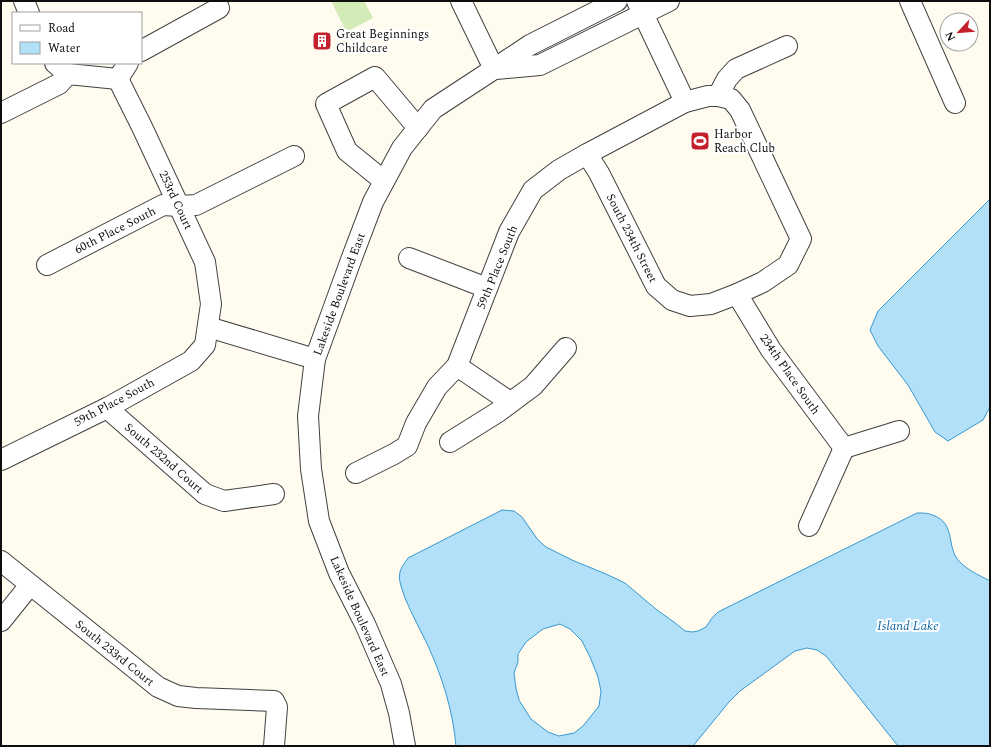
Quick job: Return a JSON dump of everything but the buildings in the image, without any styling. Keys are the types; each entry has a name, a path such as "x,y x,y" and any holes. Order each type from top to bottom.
{"street":[{"path":"24,1 29,12"},
{"path":"461,1 494,70"},
{"name":"Lakeside Boulevard East","path":"405,746 399,713 391,684 365,624 339,572 319,521 311,469 308,416 315,359 373,202 402,148 433,109 530,45 617,1"},
{"name":"Lakeside Boulevard East","path":"494,70 540,65 640,7 669,1"},
{"path":"917,3 955,103"},
{"path":"640,7 685,102"},
{"path":"142,50 219,8"},
{"path":"737,294 763,282 788,264 801,238 740,110 725,98 727,79 736,69 787,46"},
{"path":"1,113 59,84 62,68 123,71"},
{"name":"253rd Court","path":"123,71 142,127 205,262 210,304 208,327"},
{"path":"384,181 348,151 326,104 375,77 418,128"},
{"name":"59th Place South","path":"356,473 407,446 416,422 436,387 457,366 509,232 533,190 559,170 685,102 708,96 725,98"},
{"name":"South 234th Street","path":"587,154 599,173 656,286 672,300 690,306 712,304 737,294"},
{"name":"60th Place South","path":"47,264 163,206 196,205 294,156"},
{"path":"409,258 487,288"},
{"name":"234th Place South","path":"737,294 771,350 844,448"},
{"path":"208,327 315,359"},
{"name":"59th Place South","path":"1,460 107,408 191,361 205,345 208,327"},
{"path":"450,442 498,412 534,386 566,348"},
{"path":"457,366 510,402"},
{"name":"South 232nd Court","path":"107,408 205,494 224,501 274,494"},
{"path":"809,526 844,448 898,431"},
{"name":"South 233rd Court","path":"1,562 158,687 178,696 190,698 274,701 277,707 274,746"},
{"path":"1,621 30,585"}],"green space":[{"path":"331,1 364,1 373,18 350,30 345,29"}],"water":[{"path":"990,199 990,407 983,420 948,441 935,432 908,385 878,346 870,330 878,311"},
{"name":"Island Lake","path":"502,510 514,511 522,517 538,540 546,547 625,583 685,631 692,632 706,627 718,612 917,513 930,514 942,520 946,525 955,555 959,561 969,570 990,581 990,746 898,746 826,656 817,650 807,648 795,651 740,691 729,702 693,746 456,746 450,708 443,684 429,648 405,598 401,586 399,578 400,571 408,558","holes":["560,624 570,629 582,641 598,677 601,691 599,706 583,726 574,733 559,736 548,732 531,719 519,700 514,673 518,662 518,654 526,642 543,629"]}],"place":[{"name":"Great Beginnings Childcare","path":"322,41"},
{"name":"Harbor Reach Club","path":"700,141"}]}
